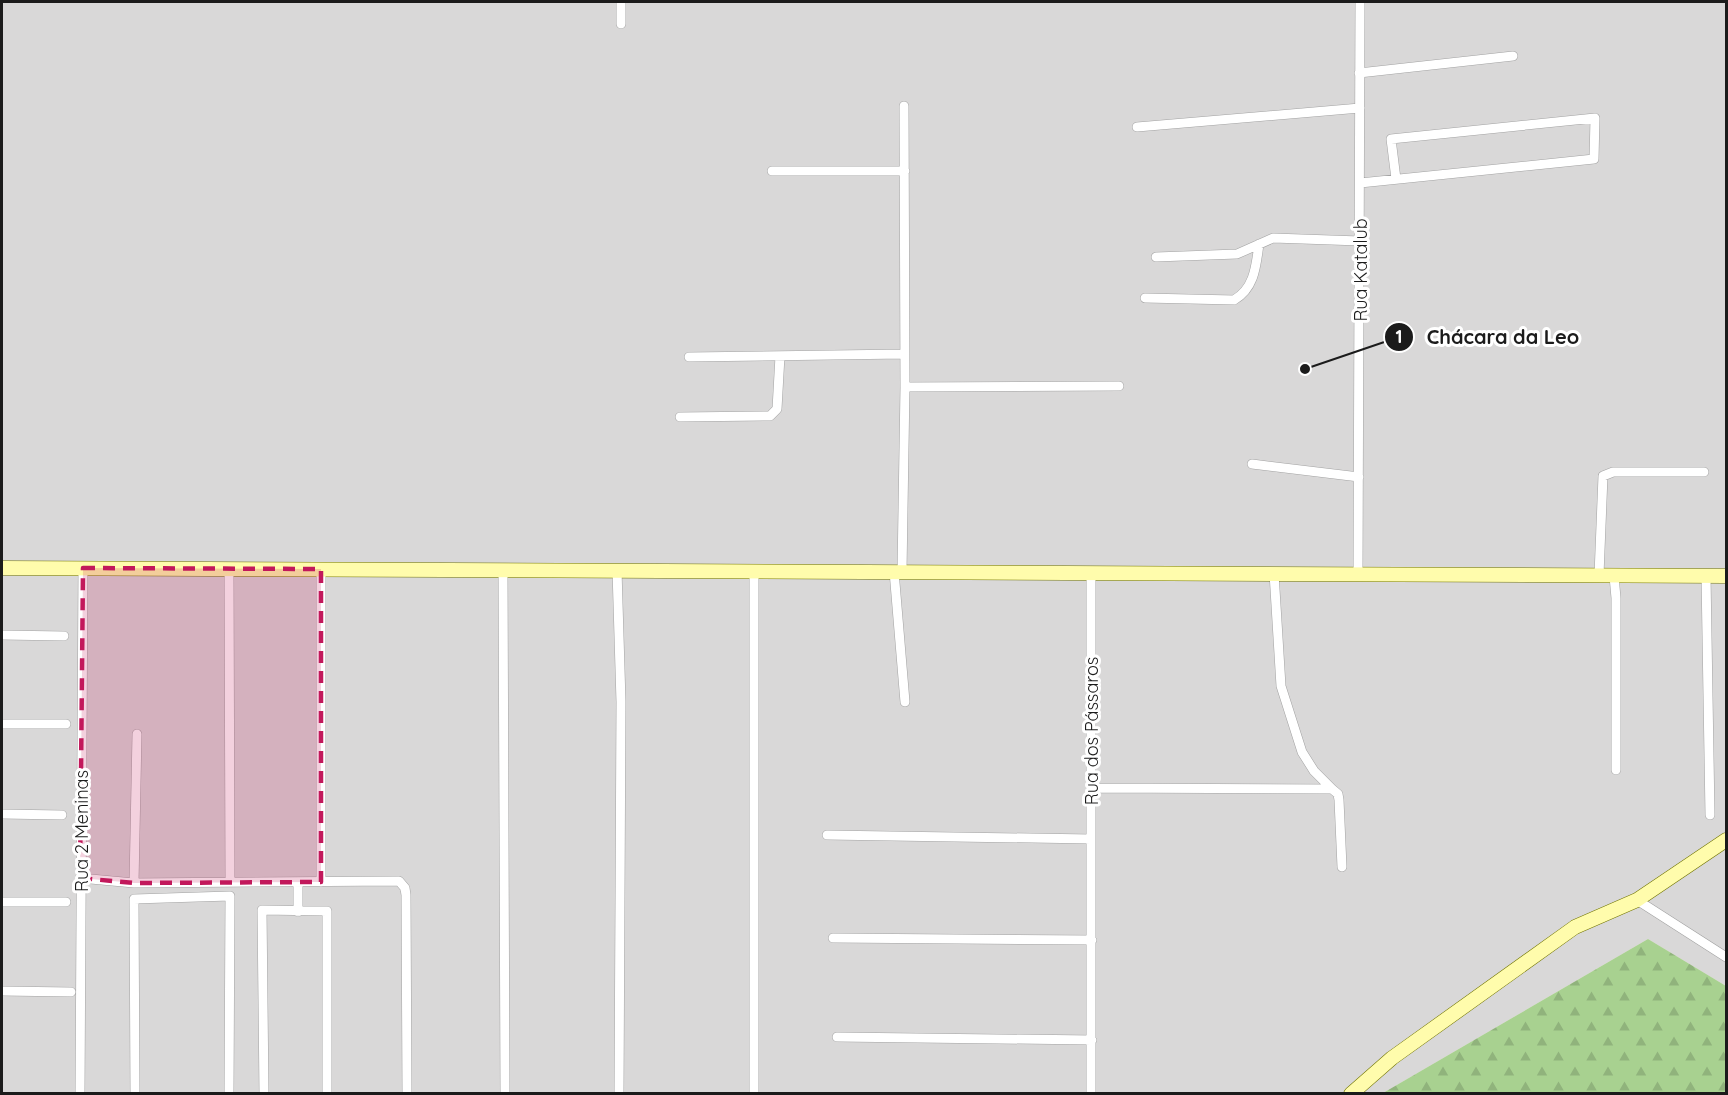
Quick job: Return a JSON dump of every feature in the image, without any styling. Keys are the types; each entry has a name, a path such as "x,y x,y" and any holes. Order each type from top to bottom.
{"main road":[{"path":"2,568 1726,576"},
{"path":"1351,1094 1392,1058 1575,927 1637,900 1726,840"}],"street":[{"path":"621,2 621,24"},
{"name":"Rua Katalub","path":"1358,574 1360,2"},
{"path":"1359,72 1513,56"},
{"path":"904,106 905,387 898,571 905,702"},
{"path":"1137,127 1360,108"},
{"path":"1360,183 1594,159 1594,118 1391,139 1396,179"},
{"path":"772,171 905,171"},
{"path":"1156,257 1237,254 1273,238 1360,241"},
{"path":"1145,298 1234,300 1241,296 1253,281 1259,244"},
{"path":"689,357 904,354"},
{"path":"680,417 770,416 777,409 780,356"},
{"path":"905,387 1119,386"},
{"path":"1252,464 1359,477"},
{"path":"1599,575 1602,480 1605,474 1704,472"},
{"name":"Rua 2 Meninas","path":"80,1094 83,568"},
{"path":"229,569 230,882"},
{"path":"321,569 321,882"},
{"path":"503,570 505,1094"},
{"path":"617,570 621,702 619,1094"},
{"path":"754,571 754,1094"},
{"name":"Rua dos Pássaros","path":"1091,572 1091,1094"},
{"path":"1274,573 1281,686 1302,752 1314,771 1338,794 1342,867"},
{"path":"1614,576 1617,770"},
{"path":"1706,576 1710,815"},
{"path":"2,635 64,636"},
{"path":"2,724 66,724"},
{"path":"137,734 139,883 143,899"},
{"path":"1092,788 1332,789"},
{"path":"2,814 62,815"},
{"path":"827,835 1091,839"},
{"path":"80,878 139,883 399,881 405,888 406,1094"},
{"path":"298,882 298,912"},
{"path":"135,1094 134,899 230,896 229,1094"},
{"path":"1637,900 1726,957"},
{"path":"2,902 66,902"},
{"path":"264,1094 262,910 327,911 327,1094"},
{"path":"833,938 1092,940"},
{"path":"2,991 71,992"},
{"path":"837,1037 1092,1040"}],"highlighted area":[{"path":"83,568 321,569 321,882 134,883 80,878"}],"shaded area":[{"path":"2,2 1726,2 1726,986 1648,939 1383,1093 2,1094"}],"green space":[{"path":"1648,939 1726,986 1726,1093 1383,1093"}],"place":[{"name":"Chácara da Leo","path":"1305,369"}]}
